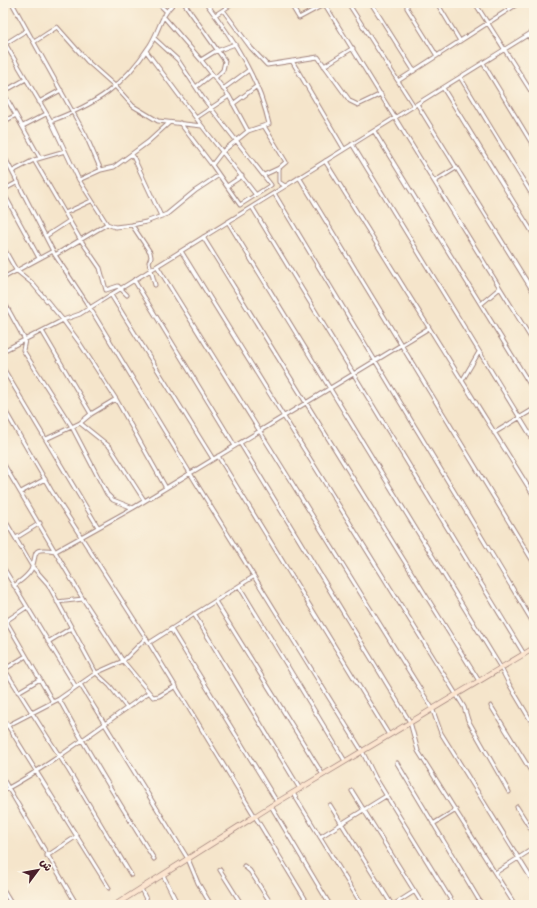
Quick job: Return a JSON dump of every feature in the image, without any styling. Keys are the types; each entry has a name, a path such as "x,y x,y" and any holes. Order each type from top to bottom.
{"street":[{"path":"12,3 86,136 101,170"},
{"path":"158,3 166,12"},
{"path":"51,122 101,98 115,86 146,51 154,38 163,16 174,3"},
{"path":"184,3 225,61 222,72 215,78"},
{"path":"206,3 235,44 249,70 264,102 269,124 248,131 222,152 212,165"},
{"path":"215,14 234,3"},
{"path":"290,3 299,18 325,3 534,343"},
{"path":"348,3 456,168 534,293"},
{"path":"371,3 414,71"},
{"path":"407,3 407,8 437,56"},
{"path":"437,3 460,41"},
{"path":"475,3 534,96"},
{"path":"506,3 510,9"},
{"path":"398,81 519,3"},
{"path":"223,10 250,48 267,65 318,57 350,101 358,105 381,94"},
{"path":"163,16 201,60 229,96 248,131"},
{"path":"34,42 57,27 88,62 115,86 133,106 158,121 202,126"},
{"path":"4,44 27,30"},
{"path":"3,351 63,320 74,317 90,308 534,31"},
{"path":"528,35 534,44"},
{"path":"154,38 178,60 196,87 271,185 240,205 212,165 180,124"},
{"path":"3,40 51,122 79,180 107,224 115,227 132,226 167,214 195,191 219,176"},
{"path":"201,60 218,50 235,44"},
{"path":"324,66 353,48"},
{"path":"146,51 256,195"},
{"path":"292,61 344,149"},
{"path":"483,63 534,147"},
{"path":"223,89 249,70"},
{"path":"196,87 212,74"},
{"path":"460,77 534,198"},
{"path":"26,79 3,92 40,158"},
{"path":"233,104 257,86"},
{"path":"443,88 534,235"},
{"path":"39,102 60,90"},
{"path":"196,118 229,96"},
{"path":"23,126 46,114"},
{"path":"3,122 16,115"},
{"path":"79,180 101,170 114,167 169,123"},
{"path":"264,126 286,162 279,168 264,174"},
{"path":"374,131 534,391"},
{"path":"352,144 534,441"},
{"path":"13,171 34,160 64,151"},
{"path":"3,154 54,253 90,308 253,577 362,751 367,764 386,796 454,905"},
{"path":"132,154 161,216"},
{"path":"34,160 64,213 100,268 106,290 118,286 127,296"},
{"path":"325,161 534,496"},
{"path":"279,168 279,182 285,186"},
{"path":"435,181 456,168"},
{"path":"227,186 242,176"},
{"path":"299,177 534,563"},
{"path":"18,182 3,191 39,258"},
{"path":"274,193 534,624"},
{"path":"64,213 92,201"},
{"path":"252,207 524,654"},
{"path":"46,236 69,221"},
{"path":"228,222 501,668 534,726"},
{"path":"3,278 39,258 54,253 107,224"},
{"path":"132,226 150,252 151,257 149,262 155,285"},
{"path":"203,237 479,681"},
{"path":"3,247 16,270 32,283 63,320 116,399 166,488"},
{"path":"181,251 464,707 468,720 509,792"},
{"path":"157,266 432,708 441,733 534,883"},
{"path":"134,280 235,446"},
{"path":"480,304 500,288"},
{"path":"111,294 213,459"},
{"path":"3,300 25,340 24,350 72,427 108,494 113,500 133,508"},
{"path":"14,586 29,574 34,556 41,549 56,551 133,508 429,328"},
{"path":"42,331 91,414"},
{"path":"462,381 479,352"},
{"path":"3,368 98,527"},
{"path":"46,439 80,424 91,414 116,399"},
{"path":"3,406 45,479 176,686 310,905"},
{"path":"494,433 534,409"},
{"path":"3,419 8,416"},
{"path":"80,424 110,447 144,500"},
{"path":"240,443 410,722 418,751 515,905"},
{"path":"218,456 389,734"},
{"path":"3,463 40,523 83,599 123,661 148,693 155,697 176,686"},
{"path":"21,492 45,479"},
{"path":"3,517 32,566 45,580 96,673 110,686 127,708"},
{"path":"16,538 40,523"},
{"path":"3,567 76,687"},
{"path":"149,643 253,577"},
{"path":"239,586 345,761"},
{"path":"57,602 83,599"},
{"path":"215,601 323,775"},
{"path":"6,621 27,607"},
{"path":"194,614 300,789"},
{"path":"3,616 53,702"},
{"path":"48,642 71,628"},
{"path":"171,629 277,802"},
{"path":"3,728 31,712 59,700 96,673 123,661 146,638"},
{"path":"115,905 277,802 534,648"},
{"path":"26,656 4,668 60,756 131,875"},
{"path":"18,692 40,679"},
{"path":"80,684 188,859 198,883 212,905"},
{"path":"3,792 82,741 148,693"},
{"path":"59,700 82,741 154,859"},
{"path":"491,706 534,776"},
{"path":"3,718 108,888"},
{"path":"397,764 482,905"},
{"path":"3,779 77,905"},
{"path":"352,791 423,905"},
{"path":"293,793 362,905"},
{"path":"320,837 386,796"},
{"path":"330,805 393,905 415,891"},
{"path":"271,806 330,905"},
{"path":"517,807 534,834"},
{"path":"433,824 456,810"},
{"path":"47,856 77,836"},
{"path":"495,873 534,848"},
{"path":"244,866 250,871 272,905"},
{"path":"220,870 242,905"},
{"path":"163,875 178,905"},
{"path":"141,889 149,905"},
{"path":"3,890 12,905"}]}
